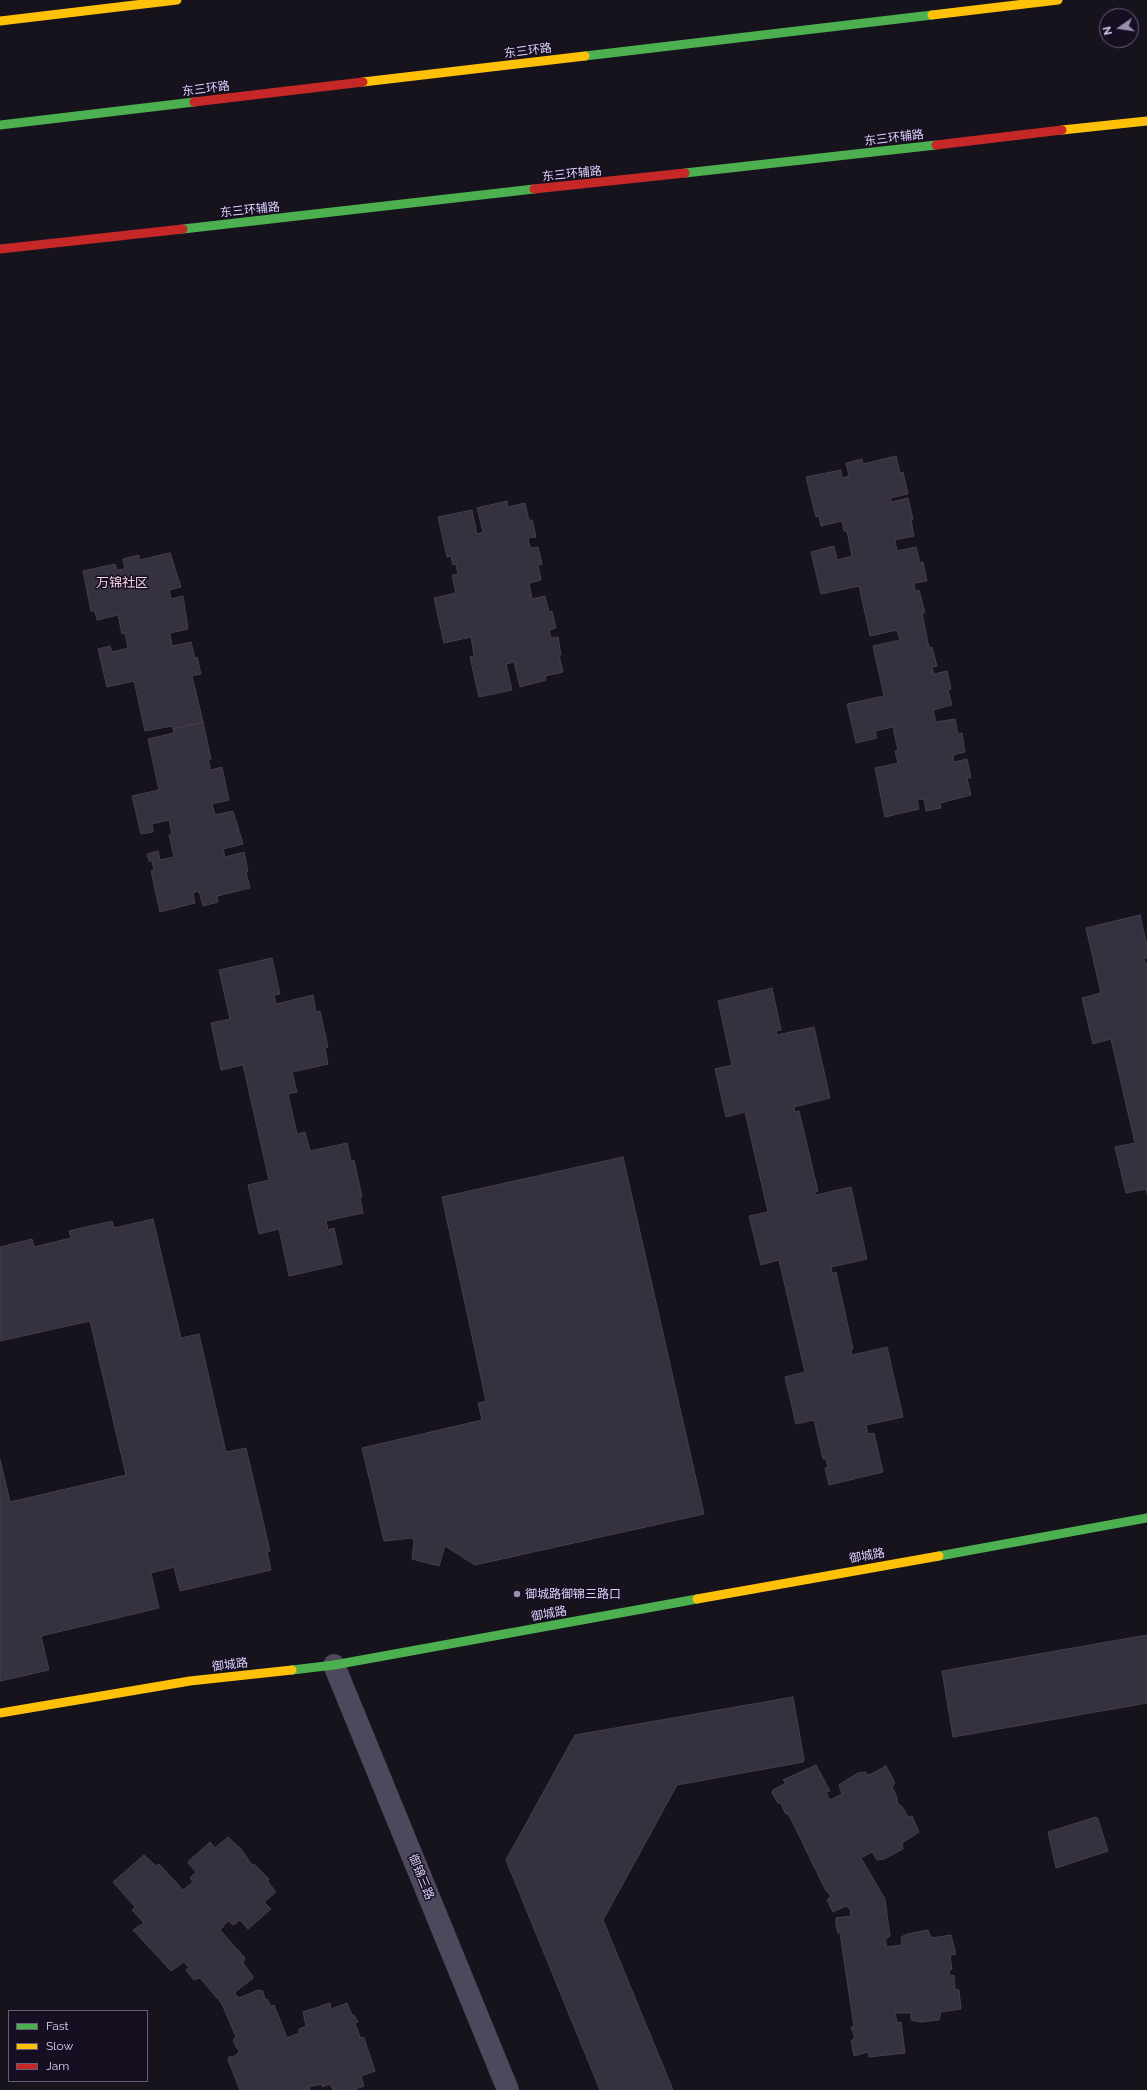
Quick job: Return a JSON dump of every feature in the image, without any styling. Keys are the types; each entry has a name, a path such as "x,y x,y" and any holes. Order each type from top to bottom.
{"main road":[{"path":"0,21 177,0"},
{"name":"东三环路","path":"0,125 1058,0"},
{"name":"东三环辅路","path":"0,249 1147,121"},
{"name":"御城路","path":"0,1713 190,1681 334,1665 1147,1518"}],"street":[{"name":"御锦三路","path":"334,1665 508,2090"}],"building":[{"path":"896,456 900,473 903,472 908,494 891,498 891,502 908,498 913,519 911,520 914,536 895,540 897,551 916,547 920,563 923,562 927,581 914,583 915,591 919,590 925,613 922,613 929,648 932,647 937,666 932,667 934,674 947,671 951,689 948,690 952,705 933,710 936,722 955,719 958,734 962,733 965,752 953,755 954,762 967,759 971,778 967,778 971,795 940,803 941,808 926,811 924,799 917,800 919,809 885,817 875,768 898,763 895,751 898,751 893,727 875,731 877,738 856,743 847,704 884,696 873,646 900,640 897,630 870,636 859,586 821,594 811,552 834,546 837,560 852,556 847,531 844,531 842,521 821,526 819,516 816,517 806,477 841,470 842,478 849,476 846,463 862,459 863,464"},
{"path":"507,501 508,507 525,503 529,520 532,520 536,537 528,538 530,548 538,547 542,564 538,565 541,580 529,583 532,599 545,596 549,612 552,611 556,628 549,630 551,638 558,637 561,655 559,655 563,672 545,676 546,680 520,687 514,662 506,664 512,690 479,697 470,657 474,656 471,637 444,643 434,598 456,593 452,575 458,574 456,564 453,565 451,556 447,557 438,517 472,510 477,534 483,532 477,508"},
{"path":"170,553 181,587 169,590 171,599 183,596 188,629 170,633 172,646 191,642 195,658 197,657 201,674 192,676 203,722 173,729 172,726 145,731 134,681 107,687 98,649 110,646 112,652 128,648 125,633 122,634 118,615 97,620 95,611 91,611 83,571 115,564 117,570 125,569 123,559 139,555 139,560"},
{"path":"203,722 211,759 208,759 211,770 222,767 229,800 212,804 215,815 233,811 243,844 223,849 225,857 244,852 248,871 246,872 250,888 217,896 218,902 203,906 199,891 193,893 195,903 160,912 151,871 154,870 152,861 149,861 147,854 158,851 160,860 174,857 169,835 172,834 169,820 152,824 153,832 141,834 132,796 159,790 148,739 174,733 173,729"},
{"path":"1140,915 1147,946 1147,958 1144,959 1145,963 1147,963 1147,1194 1146,1189 1126,1193 1115,1147 1135,1143 1111,1039 1093,1044 1082,998 1101,993 1086,928"},
{"path":"272,958 280,994 274,995 276,1004 313,995 316,1012 320,1011 328,1047 325,1048 328,1064 292,1072 297,1092 288,1094 297,1134 305,1132 310,1151 347,1143 351,1161 354,1160 362,1197 360,1197 363,1213 326,1221 328,1230 334,1228 342,1264 289,1276 279,1229 259,1234 248,1185 269,1180 243,1065 221,1070 211,1023 230,1019 219,970"},
{"path":"772,988 781,1030 776,1031 777,1035 814,1027 830,1098 794,1107 795,1112 799,1111 818,1191 815,1192 816,1195 851,1187 867,1259 831,1267 832,1273 836,1272 853,1349 851,1349 852,1355 887,1347 903,1417 866,1425 868,1434 874,1433 883,1472 829,1485 825,1468 828,1467 826,1459 823,1459 814,1420 796,1424 785,1377 805,1372 779,1260 761,1265 749,1216 768,1212 745,1112 726,1117 715,1069 732,1065 718,1001"},
{"path":"623,1157 704,1514 475,1565 445,1546 439,1566 412,1559 414,1541 412,1538 384,1541 362,1448 482,1420 478,1403 486,1401 442,1197"},
{"path":"153,1219 181,1338 199,1334 226,1452 246,1448 270,1551 267,1552 271,1570 180,1591 174,1567 151,1573 159,1608 41,1636 49,1670 0,1681 0,1459 10,1502 126,1475 90,1321 0,1341 0,1247 32,1239 34,1247 71,1238 69,1231 112,1221 114,1228"},
{"path":"1147,1635 1147,1703 953,1737 942,1671"},
{"path":"793,1697 804,1760 803,1762 677,1785 603,1920 673,2090 600,2090 506,1860 575,1735"},
{"path":"816,1765 830,1791 826,1792 830,1800 842,1794 839,1785 848,1779 858,1773 866,1772 866,1775 871,1774 886,1766 895,1783 892,1787 897,1797 897,1802 903,1808 908,1817 912,1816 919,1832 902,1843 903,1849 884,1859 877,1860 872,1852 861,1858 885,1899 890,1936 885,1940 887,1947 902,1945 901,1937 907,1934 928,1930 931,1938 951,1935 956,1954 950,1955 952,1969 949,1971 950,1976 954,1975 955,1989 959,1990 961,2009 941,2012 939,2020 920,2022 911,2020 911,2013 895,2013 897,2023 901,2022 905,2053 869,2057 868,2052 854,2056 851,2041 855,2038 851,2027 854,2027 840,1933 838,1933 836,1925 836,1918 851,1916 850,1909 846,1906 833,1912 827,1900 831,1896 825,1889 789,1815 785,1813 781,1803 778,1803 772,1793 773,1790 786,1783 783,1780"},
{"path":"1096,1817 1098,1819 1108,1851 1056,1868 1048,1832"},
{"path":"228,1837 241,1849 252,1865 254,1864 269,1879 268,1882 276,1892 264,1902 271,1909 248,1929 240,1920 234,1925 228,1921 220,1930 245,1958 243,1963 253,1978 235,1992 236,1995 239,1998 258,1990 263,1991 265,2000 267,1999 271,2006 274,2005 287,2038 299,2033 299,2029 306,2026 303,2012 330,2003 331,2009 347,2003 352,2015 354,2015 358,2022 355,2023 360,2037 364,2038 375,2071 361,2076 364,2086 353,2090 333,2090 330,2084 322,2087 322,2084 309,2087 310,2090 240,2090 228,2060 229,2057 235,2056 239,2052 233,2040 236,2037 222,2004 200,1978 194,1980 186,1970 189,1968 184,1962 171,1971 133,1930 144,1923 132,1910 135,1907 113,1882 144,1855 156,1866 159,1864 183,1890 193,1882 190,1878 196,1872 188,1863 189,1861 210,1842 215,1848"}],"traffic: fast":[{"path":"585,56 932,15"},
{"path":"0,125 194,102"},
{"path":"685,173 936,145"},
{"path":"183,229 534,189"},
{"path":"939,1556 1147,1518"},
{"path":"292,1670 334,1665 697,1599"}],"traffic: slow":[{"path":"0,21 177,0"},
{"path":"932,15 1058,0"},
{"path":"363,82 585,56"},
{"path":"1062,130 1147,121"},
{"path":"697,1599 939,1556"},
{"path":"0,1713 190,1681 292,1670"}],"traffic: jam":[{"path":"194,102 363,82"},
{"path":"936,145 1062,130"},
{"path":"534,189 685,173"},
{"path":"0,249 183,229"}],"place":[{"name":"御城路御锦三路口","path":"517,1594"}],"district":[{"name":"万锦社区","path":"122,583"}]}
